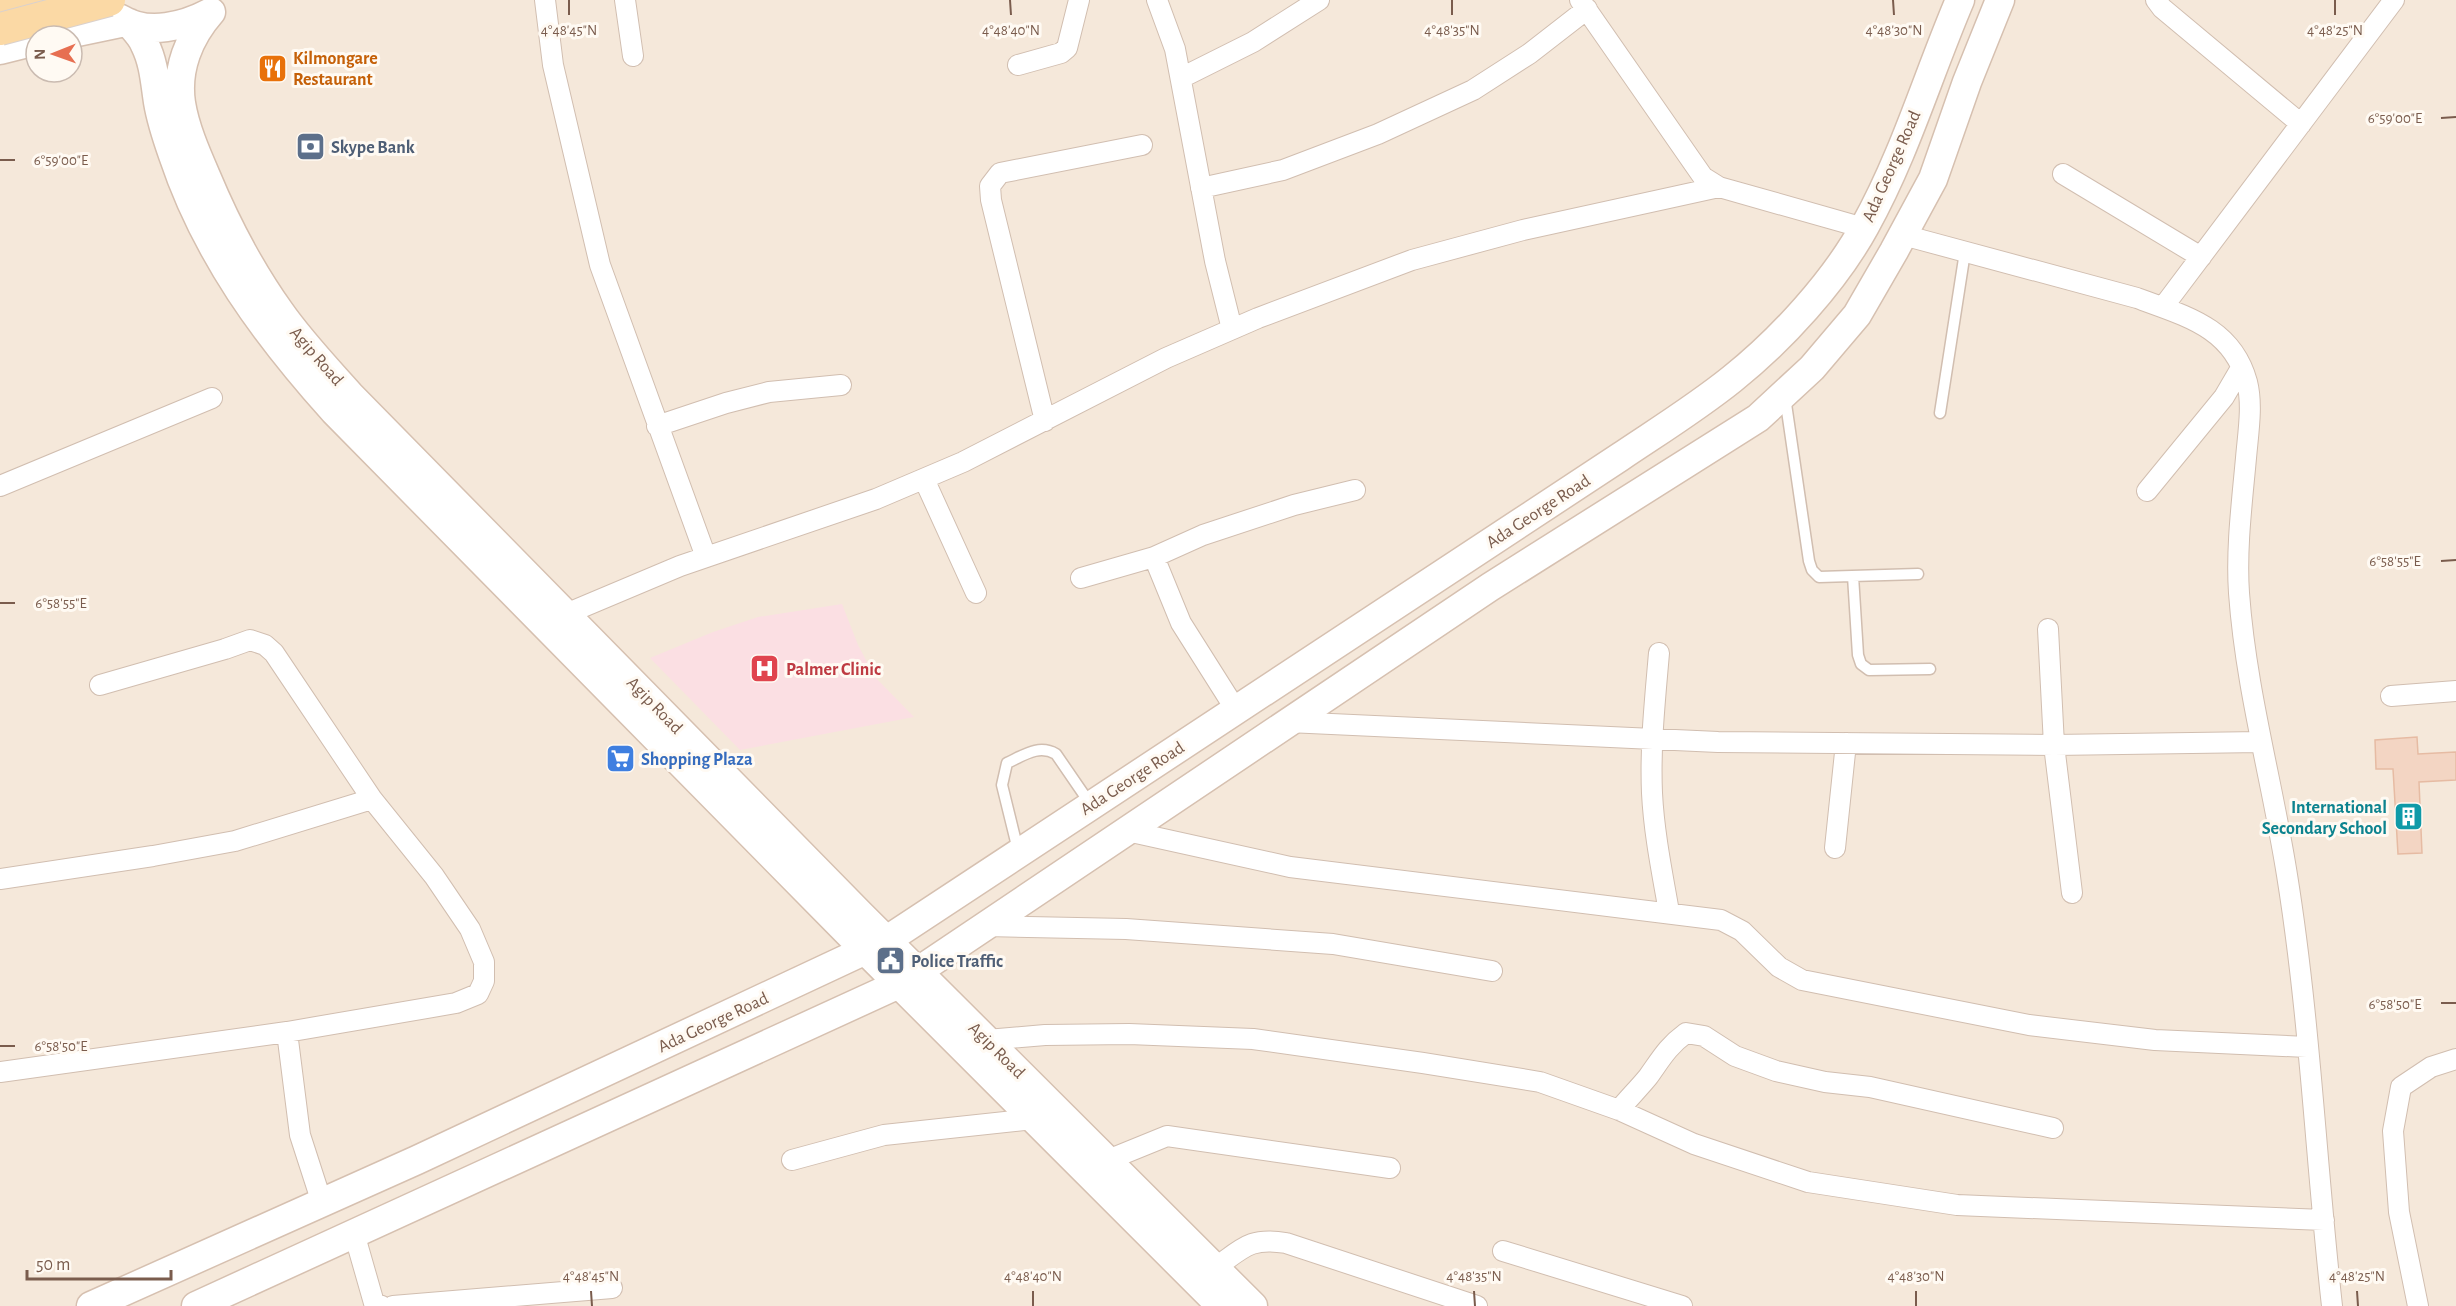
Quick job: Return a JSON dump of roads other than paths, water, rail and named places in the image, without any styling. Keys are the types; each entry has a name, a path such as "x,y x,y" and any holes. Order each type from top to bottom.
{"main road":[{"path":"0,7 26,0"},
{"path":"103,0 110,12 158,28 194,21 217,6"},
{"name":"Ada George Road","path":"91,1306 438,1150 876,945 1620,457 1732,379 1792,323 1829,280 1864,228 1886,185 1960,0"},
{"name":"Ada George Road","path":"196,1306 909,978 1490,587 1748,425 1812,368 1857,315 1933,179 1967,82 2000,0"},
{"path":"170,104 187,46 197,27 217,6"},
{"path":"0,29 121,15"},
{"path":"84,27 121,15"},
{"path":"121,15 145,44 154,71 170,104"},
{"path":"0,50 24,44"},
{"name":"Agip Road","path":"170,104 194,148 216,201 248,263 280,313 350,395 566,614 876,945"},
{"name":"Agip Road","path":"170,104 173,156 196,211 228,275 262,326 298,371 334,411 909,978 1033,1119 1221,1306"},
{"name":"Agip Road","path":"909,978 987,1040 1253,1306"}],"street":[{"path":"545,0 554,65 600,265 706,557"},
{"path":"625,0 633,56"},
{"path":"1018,66 1061,53 1068,48 1080,0"},
{"path":"1157,0 1175,49 1215,261 1232,329"},
{"path":"1180,78 1253,42 1319,0"},
{"path":"2156,0 2162,8 2301,124"},
{"path":"2163,307 2394,0"},
{"path":"1201,188 1283,170 1378,134 1473,90 1529,54 1583,3 1703,177 1719,187 1864,228"},
{"path":"1045,421 991,200 990,186 1000,173 1142,145"},
{"path":"2063,174 2201,256"},
{"path":"566,614 706,557 876,499 924,479 1045,421 1166,358 1232,329 1412,260 1523,230 1719,187"},
{"path":"1903,235 2137,298 2205,324 2234,351 2248,384 2249,421 2242,502 2239,591 2250,688 2287,875 2307,1047 2332,1306"},
{"path":"2147,491 2224,397 2241,368"},
{"path":"657,426 726,403 769,392 841,385"},
{"path":"0,486 212,398"},
{"path":"924,479 976,593"},
{"path":"1081,578 1154,557 1203,534 1294,505 1355,490"},
{"path":"1154,557 1181,623 1236,710"},
{"path":"2048,629 2054,745 2072,893"},
{"path":"0,1072 287,1032 456,1003 478,994 484,981 484,962 470,929 434,876 372,799 274,653 265,645 250,640 100,685"},
{"path":"1659,653 1652,739 1652,793 1656,843 1669,912"},
{"path":"2391,696 2456,691"},
{"path":"1288,722 1718,742 2054,745 2260,742"},
{"path":"1835,848 1846,743"},
{"path":"0,879 235,841 372,799"},
{"path":"1127,831 1290,867 1721,920 1742,931 1779,967 1802,980 2029,1025 2155,1040 2307,1047"},
{"path":"986,926 1126,929 1333,944 1492,971"},
{"path":"287,1032 300,1135 322,1203"},
{"path":"1619,1110 1673,1042 1686,1033 1704,1036 1735,1056 1776,1071 1825,1082 1870,1087 2053,1128"},
{"path":"987,1040 1045,1035 1129,1034 1253,1039 1540,1082 1619,1110 1694,1144 1808,1182 1957,1205 2324,1220"},
{"path":"2418,1306 2399,1212 2393,1131 2401,1087 2432,1067 2456,1059"},
{"path":"792,1160 884,1135 1033,1119"},
{"path":"1108,1160 1167,1136 1390,1168"},
{"path":"354,1233 375,1303 382,1306"},
{"path":"1215,1268 1247,1245 1264,1239 1286,1243 1477,1306"},
{"path":"1503,1251 1682,1306"},
{"path":"393,1306 612,1288"}],"lane":[{"path":"1940,413 1965,252"},
{"path":"1784,394 1812,570 1819,577 1918,574"},
{"path":"1853,576 1857,655 1862,664 1869,670 1930,669"},
{"path":"1019,853 1002,786 1006,763 1040,748 1049,750 1056,754 1092,805"}],"place":[{"name":"Kilmongare Restaurant","path":"272,68"},
{"name":"Skype Bank","path":"310,147"},
{"name":"Palmer Clinic","path":"765,669"},
{"name":"Shopping Plaza","path":"620,759"},
{"name":"International Secondary School","path":"2408,817"},
{"name":"Police Traffic","path":"890,961"}]}
